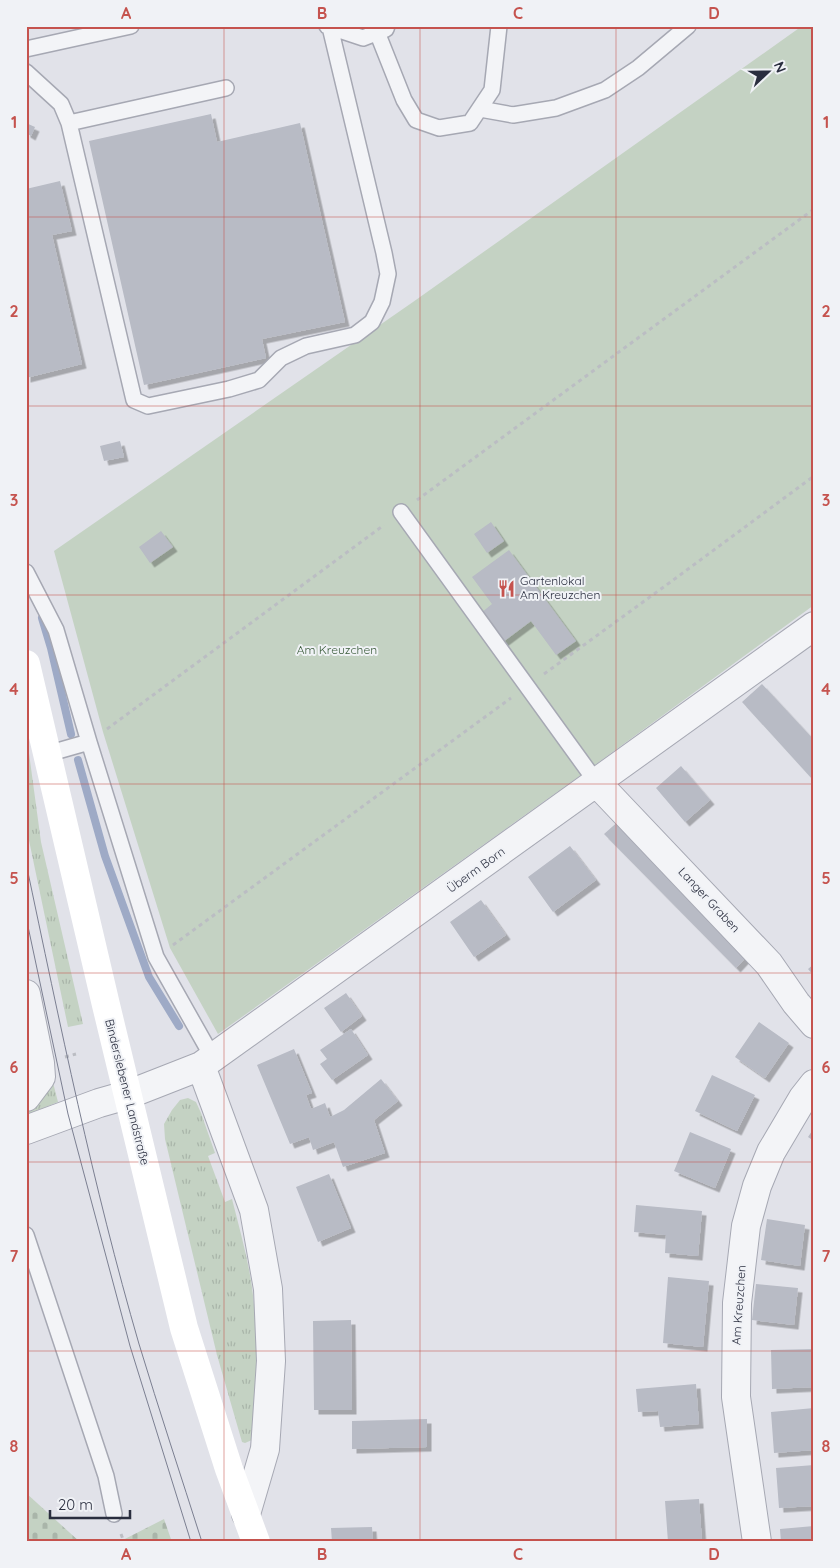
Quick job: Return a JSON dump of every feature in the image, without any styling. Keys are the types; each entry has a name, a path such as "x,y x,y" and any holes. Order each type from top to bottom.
{"main road":[{"name":"Binderslebener Landstraße","path":"26,664 127,1095 184,1328 229,1469 256,1542"}],"street":[{"name":"Überm Born","path":"26,1130 99,1103 127,1095 207,1062 598,783 814,626"},
{"name":"Langer Graben","path":"598,783 769,964 796,1003 814,1024"},
{"path":"26,994 40,1063 41,1077 26,1096"},
{"path":"207,1062 216,1104 254,1210 268,1289 271,1361 266,1449 246,1514"},
{"name":"Am Kreuzchen","path":"757,1542 736,1397 737,1303 746,1226 757,1186 772,1152 803,1098 814,1084"}],"lane":[{"path":"26,49 78,31 131,26"},
{"path":"328,27 363,38 382,29 404,100 416,120 439,128 470,124 492,90 499,26"},
{"path":"480,109 512,115 556,108 605,90 638,68 688,26"},
{"path":"26,72 61,104 69,123 134,400 148,406 229,389 259,380 282,358 306,346 355,335 372,322 382,302 388,274 384,253 328,27"},
{"path":"69,123 226,88"},
{"path":"401,512 526,687 598,783"},
{"path":"26,572 56,630 156,957 207,1062"},
{"path":"48,754 89,742"},
{"path":"26,1235 106,1476 114,1514"}],"path":[{"path":"89,742 814,209"},
{"path":"156,957 814,476"}],"green space":[{"name":"Am Kreuzchen","path":"802,26 814,26 814,605 588,770 218,1034 170,948 103,732 54,551 413,302"},
{"path":"26,731 41,842 83,1024 68,1027 26,826"},
{"path":"50,1071 58,1102 26,1115 26,1101"},
{"path":"188,1098 196,1102 201,1113 215,1153 208,1156 225,1202 232,1199 251,1278 256,1339 256,1372 252,1440 245,1443 242,1442 217,1355 165,1139 164,1124 180,1100"},
{"path":"26,1493 80,1542 26,1542"},
{"path":"164,1519 172,1542 119,1542"}],"building":[{"path":"211,114 217,142 300,123 345,322 262,339 266,358 144,385 89,141"},
{"path":"26,123 35,127 31,136 26,133"},
{"path":"60,181 72,231 52,235 82,364 26,378 26,189"},
{"path":"120,441 124,457 104,461 100,446"},
{"path":"491,522 504,541 487,553 474,534"},
{"path":"161,531 173,547 150,563 139,547"},
{"path":"509,550 576,641 556,655 531,621 503,642 481,613 492,604 472,577"},
{"path":"762,684 814,740 814,781 742,702"},
{"path":"681,766 710,800 685,822 656,788"},
{"path":"621,819 751,952 736,968 604,834"},
{"path":"570,846 596,880 553,912 528,877"},
{"path":"481,900 506,935 474,957 450,922"},
{"path":"814,964 814,976 808,969"},
{"path":"346,993 362,1016 341,1032 324,1008"},
{"path":"759,1022 789,1043 765,1078 735,1057"},
{"path":"351,1029 368,1055 332,1080 320,1064 327,1059 320,1050"},
{"path":"294,1049 312,1093 306,1095 311,1109 325,1103 330,1117 344,1110 381,1079 398,1101 374,1120 385,1153 343,1167 334,1142 313,1150 309,1137 290,1144 257,1065"},
{"path":"712,1075 755,1095 737,1131 695,1111"},
{"path":"814,1128 814,1141 808,1137"},
{"path":"690,1132 731,1149 715,1188 674,1171"},
{"path":"329,1174 351,1228 318,1242 296,1187"},
{"path":"636,1205 702,1211 698,1256 665,1253 666,1235 634,1232"},
{"path":"767,1219 805,1225 800,1266 761,1260"},
{"path":"668,1277 709,1281 703,1347 663,1343"},
{"path":"756,1284 798,1288 794,1325 752,1320"},
{"path":"351,1320 352,1410 314,1410 313,1321"},
{"path":"814,1349 814,1387 772,1389 771,1350"},
{"path":"696,1384 699,1424 660,1427 658,1411 638,1412 636,1389"},
{"path":"814,1408 814,1450 774,1453 771,1412"},
{"path":"427,1419 427,1447 352,1449 352,1421"},
{"path":"814,1465 814,1506 779,1508 776,1468"},
{"path":"699,1499 702,1542 668,1542 665,1501"},
{"path":"814,1526 814,1542 781,1542 780,1529"},
{"path":"372,1527 373,1542 332,1542 331,1528"}],"waterway":[{"path":"42,618 71,734"},
{"path":"78,760 105,856 149,977 179,1026"}],"tram line":[{"path":"26,863 78,1105 122,1285 202,1542"},
{"path":"26,917 68,1114 130,1346 191,1542"}],"place":[{"name":"Gartenlokal Am Kreuzchen","path":"506,588"}]}
